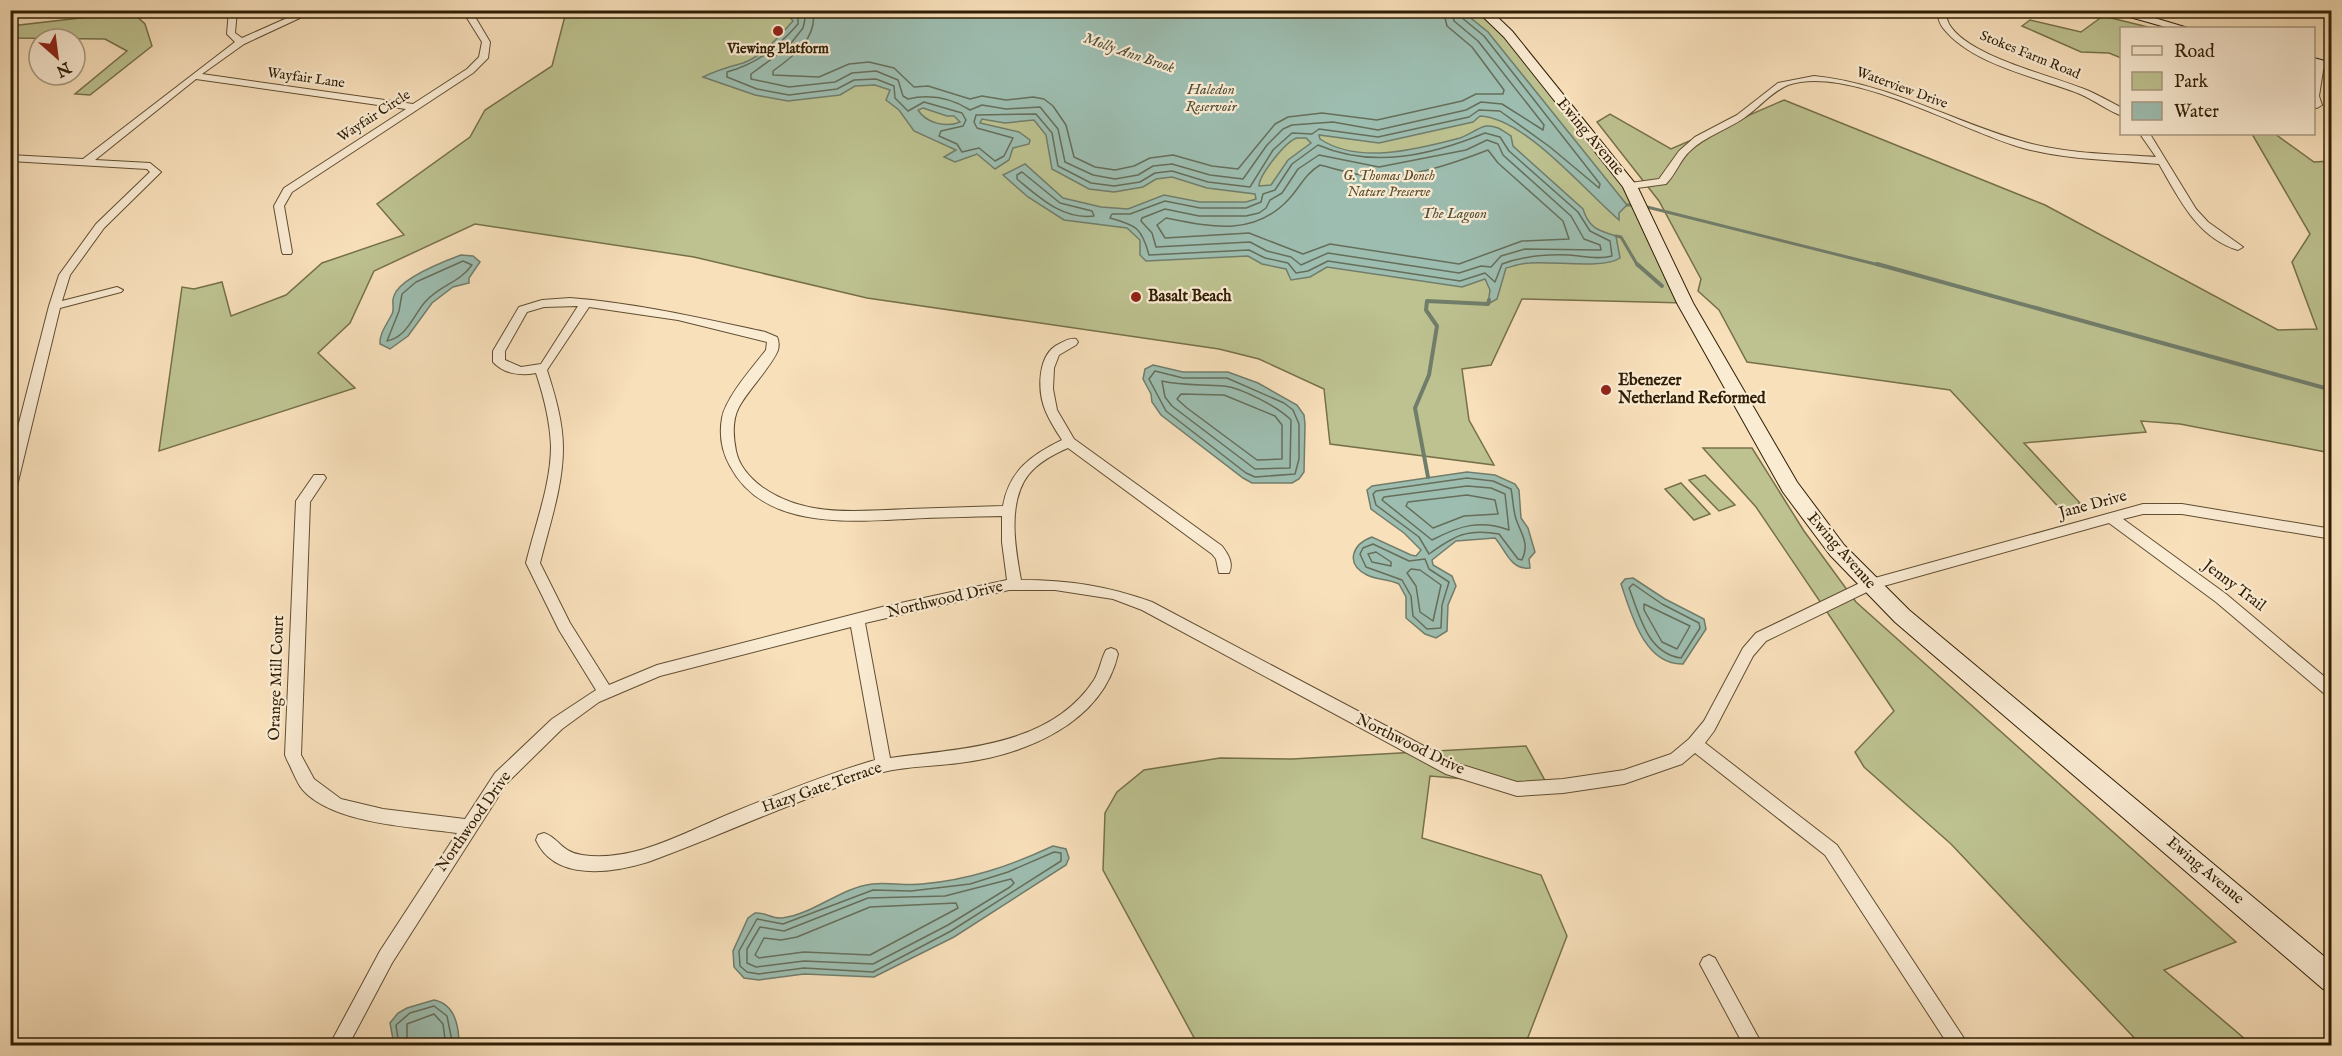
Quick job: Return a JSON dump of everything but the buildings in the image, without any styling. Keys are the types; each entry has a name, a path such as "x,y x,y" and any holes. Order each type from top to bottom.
{"main road":[{"name":"Ewing Avenue","path":"1482,10 1508,34 1630,186 1685,303 1790,487 1837,550 1869,585 2331,980"},
{"path":"2111,10 2178,27"}],"street":[{"path":"233,10 231,34 241,42"},
{"path":"86,162 194,76 241,42 313,10"},
{"name":"Wayfair Circle","path":"287,252 279,206 288,190 470,71 483,58 486,42 466,10"},
{"name":"Stokes Farm Road","path":"1940,10 1944,25 1970,47 2085,93 2120,112"},
{"path":"2315,91 2321,64"},
{"name":"Wayfair Lane","path":"194,76 414,107"},
{"name":"Waterview Drive","path":"1630,186 1662,182 1676,160 1695,141 1739,118 1777,87 1794,81 1817,78 1866,87 1984,133 2026,146 2072,154 2162,161"},
{"path":"2315,99 2317,105"},
{"path":"2146,135 2197,219 2213,233 2238,247"},
{"path":"10,158 150,166 156,172 116,209 86,243 65,275 55,306 11,481"},
{"path":"55,306 117,291"},
{"path":"585,304 555,356 541,369 531,372 511,370 500,362 499,351 523,310 543,303 585,304 634,307 773,340 772,350 728,416 728,440 735,469 753,490 780,502 819,514 868,516 1010,511"},
{"path":"1072,342 1057,349 1053,354 1048,368 1047,389 1051,410 1069,442 1216,550 1223,558 1224,569"},
{"path":"541,369 551,399 557,447 548,503 533,563 564,626 605,692"},
{"path":"1015,585 1009,549 1010,511 1014,489 1023,471 1051,451 1069,442"},
{"name":"Orange Mill Court","path":"319,478 303,501 293,755 308,784 337,805 383,816 468,827"},
{"name":"Jane Drive","path":"1869,585 2110,516 2142,509 2162,508 2331,534"},
{"name":"Jenny Trail","path":"2110,516 2221,598 2331,692"},
{"name":"Northwood Drive","path":"338,1046 386,957 501,778 557,724 605,692 657,671 857,620 1015,585 1055,585 1114,594 1147,606 1452,769 1517,789 1563,786 1624,777 1676,759 1695,744 1709,726 1748,652 1761,637 1869,585"},
{"path":"857,620 884,765"},
{"name":"Hazy Gate Terrace","path":"544,840 553,854 572,861 600,864 638,857 822,785 884,765 962,758 991,752 1028,739 1056,724 1089,696 1110,667 1111,654"},
{"path":"1695,744 1832,850 1960,1046"},
{"path":"1709,964 1754,1046"}],"green space":[{"name":"G. Thomas Donch Nature Preserve","path":"559,11 1482,11 1626,181 1685,303 1522,299 1491,365 1462,369 1469,420 1494,465 1330,444 1324,389 1259,359 1219,349 867,298 694,257 475,224 374,271 350,323 318,353 355,388 159,451 182,287 194,289 222,282 231,316 286,295 322,263 404,235 377,204 470,137 485,110 552,66 565,16"},
{"path":"132,12 145,24 152,46 90,95 75,94 87,87 87,84 127,51 105,39 87,39 87,27 27,27 27,38 11,38 11,26"},
{"path":"2103,16 2148,27 2120,27 2120,58 2109,53 2081,52 2022,26 2030,20 2081,32"},
{"path":"1784,100 2045,205 2278,330 2317,329 2292,262 2310,234 2253,135 2276,135 2314,162 2331,161 2331,453 2180,424 2141,421 2146,432 2024,443 2080,503 2064,513 1950,390 1747,362 1719,310 1698,291 1701,279 1659,201 1597,122 1610,114 1671,149"},
{"path":"1703,448 1752,448 1804,531 1856,602 2236,942 2164,970 2252,1045 2141,1045 1951,844 1864,767 1855,752 1894,711 1756,507"},
{"path":"1705,475 1735,505 1719,511 1689,480"},
{"path":"1681,483 1710,514 1694,520 1665,489"},
{"path":"1526,746 1548,786 1430,776 1422,838 1541,875 1567,936 1525,1045 1198,1045 1103,870 1105,813 1117,792 1144,770 1220,758 1292,759"}],"water":[{"name":"Haledon Reservoir","path":"759,11 1462,11 1488,32 1627,205 1619,213 1619,220 1535,142 1497,120 1480,116 1473,122 1379,143 1319,135 1320,139 1335,147 1352,151 1389,152 1460,138 1486,126 1497,127 1511,136 1513,146 1583,209 1591,224 1599,230 1616,236 1620,258 1603,263 1527,263 1506,268 1497,299 1488,304 1490,290 1485,279 1462,287 1327,267 1310,277 1291,280 1286,269 1262,264 1248,256 1146,261 1140,255 1140,240 1127,228 1064,220 1028,197 1003,175 1025,164 1063,198 1101,207 1128,209 1164,195 1200,202 1246,202 1256,199 1255,194 1207,188 1172,177 1156,179 1143,187 1114,192 1089,189 1052,169 1046,135 1034,120 1005,123 982,119 980,123 1019,132 1030,140 1029,144 1013,148 1009,160 995,169 977,154 955,162 944,157 956,150 914,131 899,110 886,100 890,90 875,85 855,86 840,95 788,101 755,95 703,77 757,56 793,21 787,14","holes":["923,108 954,116 960,122 943,124 931,121 918,110","1297,138 1306,138 1311,143 1288,160 1271,185 1259,186 1263,174 1274,159 1286,145"]},
{"path":"461,255 473,256 480,262 469,278 469,283 453,287 432,303 408,336 390,349 380,344 382,333 393,312 393,298 398,289 423,271"},
{"path":"1153,365 1183,372 1228,372 1258,383 1297,405 1304,415 1305,424 1304,472 1299,479 1292,483 1252,483 1161,415 1152,402 1151,394 1143,379 1145,369"},
{"path":"1467,472 1495,475 1515,484 1519,490 1521,518 1528,528 1535,552 1529,559 1530,568 1523,568 1513,563 1495,538 1456,541 1432,560 1433,565 1452,576 1456,586 1448,605 1447,631 1436,638 1425,634 1406,618 1406,597 1399,584 1367,575 1355,565 1354,554 1360,544 1372,537 1411,555 1416,556 1421,550 1404,533 1371,509 1367,490 1372,486"},
{"path":"1633,578 1665,599 1704,619 1706,629 1683,664 1670,662 1658,656 1641,635 1621,584 1625,579"},
{"path":"1053,846 1066,849 1069,858 1066,865 954,937 874,977 804,974 759,980 744,978 734,967 733,951 748,918 755,913 775,918 794,916 860,886 909,885 956,879 1005,866"},
{"path":"434,1000 441,1002 451,1011 457,1024 459,1045 394,1045 390,1023 398,1013"}],"waterway":[{"path":"1627,205 1635,205"},
{"path":"1643,206 1883,266"},
{"path":"1616,236 1621,237 1638,266"},
{"path":"1637,264 1662,286"},
{"path":"1877,264 2332,390"},
{"name":"Molly Ann Brook","path":"1428,477 1415,408 1429,375 1437,326 1426,310 1427,301 1488,304 1489,300"}],"place":[{"name":"Viewing Platform","path":"778,31"},
{"name":"Basalt Beach","path":"1136,297"},
{"name":"Ebenezer Netherland Reformed","path":"1606,390"}],"water label":[{"name":"The Lagoon","path":"1454,213"}]}
